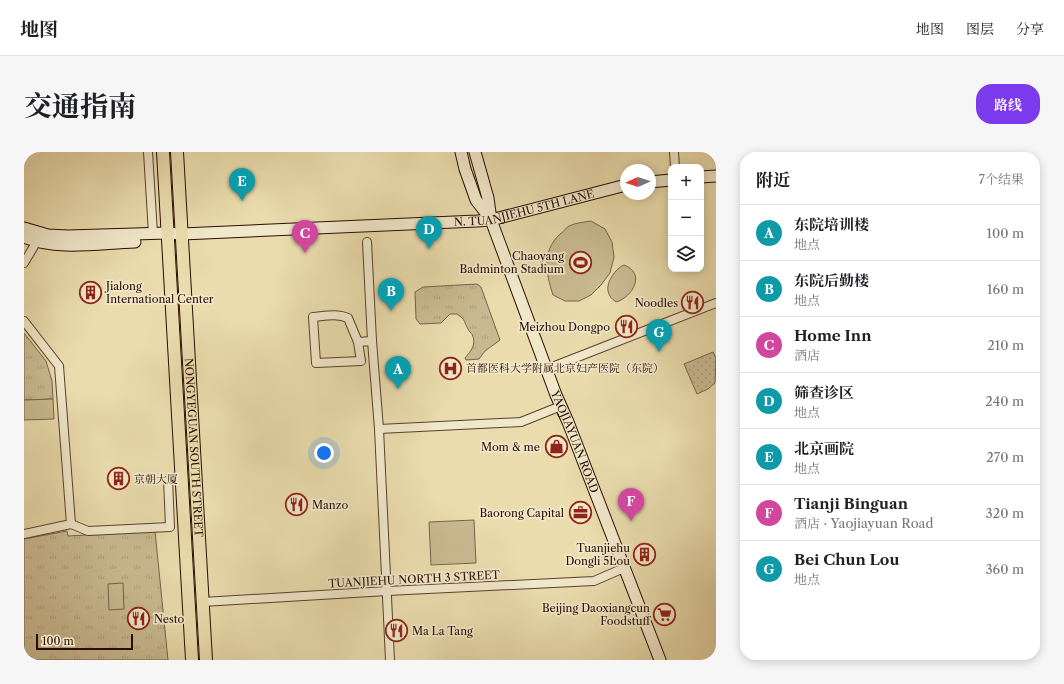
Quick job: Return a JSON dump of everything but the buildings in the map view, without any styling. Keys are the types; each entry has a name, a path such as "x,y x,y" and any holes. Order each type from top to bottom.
{"main road":[{"name":"NONGYEGUAN SOUTH STREET","path":"163,152 192,660"},
{"name":"NONGYEGUAN SOUTH STREET","path":"177,152 206,660"}],"street":[{"path":"148,152 152,234"},
{"path":"461,152 465,169 476,200 491,220"},
{"name":"YAOJIAYUAN ROAD","path":"475,152 488,198 491,220 561,406 660,660"},
{"path":"674,152 675,164"},
{"path":"704,177 716,176"},
{"path":"656,181 668,180"},
{"name":"N. TUANJIEHU 5TH LANE","path":"168,237 182,234 491,220 620,187"},
{"path":"24,228 48,235 152,234 168,237"},
{"path":"24,237 47,244 67,245 168,237"},
{"path":"24,263 37,241"},
{"path":"367,242 372,341 379,429 390,660"},
{"path":"547,369 716,303"},
{"path":"343,315 348,318 358,342 361,361 316,364 313,317 343,315"},
{"path":"24,321 59,366 71,524"},
{"path":"358,342 372,341"},
{"path":"379,429 522,422 561,406"},
{"path":"24,534 71,524 88,532 170,527 168,479 181,476"},
{"name":"TUANJIEHU NORTH 3 STREET","path":"203,602 594,581 624,568"}],"green space":[{"name":"Chaoyang Badminton Stadium","path":"591,221 605,229 612,242 614,257 610,273 591,295 579,301 565,301 553,295 548,279 547,263 550,248 560,234 569,226"},
{"path":"624,265 631,269 634,273 636,279 635,285 628,295 616,302 609,294 608,287 615,272"},
{"path":"477,284 481,287 500,340 485,351 479,359 466,360 465,358 471,350 474,341 472,334 468,330 464,320 457,314 450,314 441,323 420,324 416,319 415,292 423,287"},
{"path":"24,333 46,361 52,381 53,399 24,400"},
{"path":"713,352 716,358 715,383 708,389 697,394 684,364"},
{"path":"53,399 54,419 24,420 24,400"},
{"path":"474,520 476,563 431,565 429,522"},
{"path":"67,531 68,536 155,531 168,660 24,660 24,539"},
{"path":"123,583 124,609 109,610 108,584"}],"place":[{"name":"北京画院","path":"242,201"},
{"name":"筛查诊区","path":"429,249"},
{"name":"Home Inn","path":"305,253"},
{"name":"Chaoyang Badminton Stadium","path":"580,262"},
{"name":"Jialong International Center","path":"90,292"},
{"name":"Noodles","path":"693,303"},
{"name":"东院后勤楼","path":"391,311"},
{"name":"Meizhou Dongpo","path":"626,327"},
{"name":"Bei Chun Lou","path":"659,352"},
{"name":"首都医科大学附属北京妇产医院（东院）","path":"451,368"},
{"name":"东院培训楼","path":"398,389"},
{"name":"Mom & me","path":"556,447"},
{"name":"京朝大厦","path":"118,479"},
{"name":"Manzo","path":"297,505"},
{"name":"Baorong Capital","path":"580,513"},
{"name":"Tianji Binguan","path":"631,521"},
{"name":"Tuanjiehu Dongli 5Lou","path":"645,554"},
{"name":"Beijing Daoxiangcun Foodstuff","path":"665,614"},
{"name":"Nesto","path":"138,619"},
{"name":"Ma La Tang","path":"396,631"}]}
